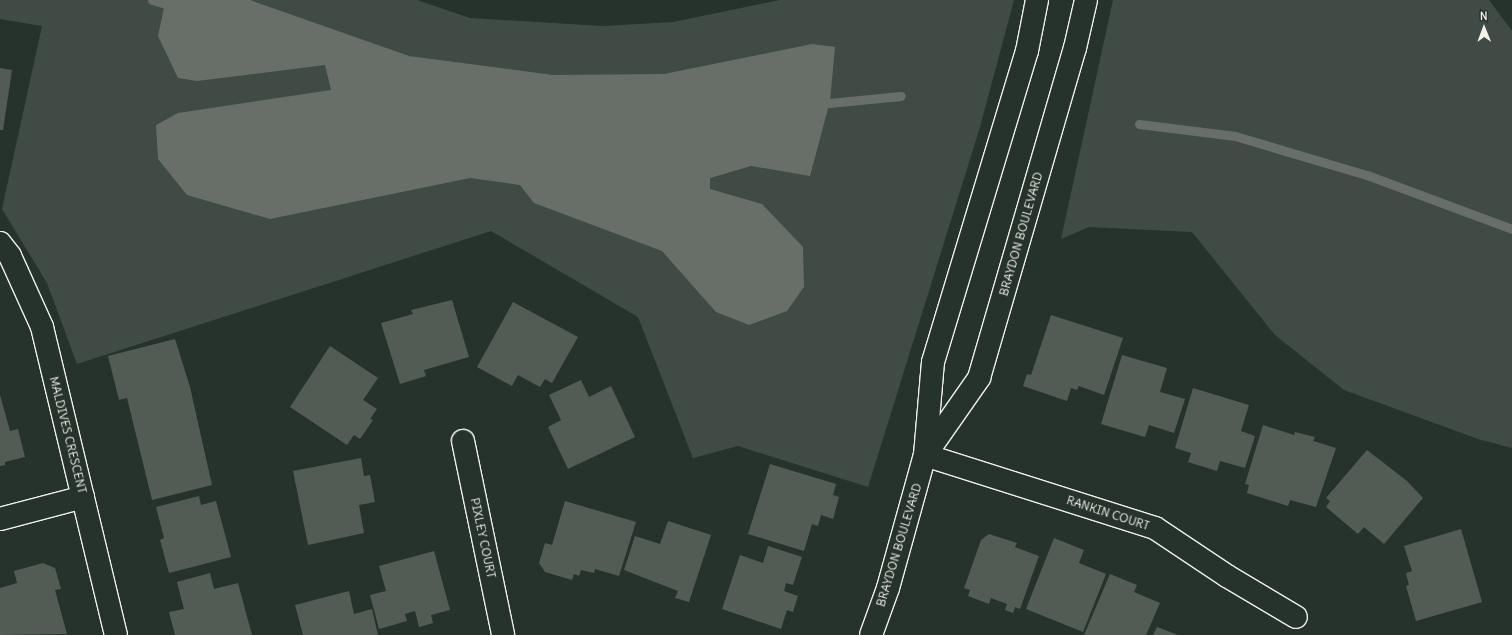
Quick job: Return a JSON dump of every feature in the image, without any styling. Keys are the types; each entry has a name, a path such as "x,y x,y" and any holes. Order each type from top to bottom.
{"street":[{"name":"BRAYDON BOULEVARD","path":"871,635 888,588 925,455 933,362 1027,51 1037,0"},
{"name":"BRAYDON BOULEVARD","path":"925,455 979,378 1075,48 1086,0"},
{"name":"MALDIVES CRESCENT","path":"0,243 10,256 42,327 116,635"},
{"name":"PIXLEY COURT","path":"463,441 503,635"},
{"name":"RANKIN COURT","path":"925,455 1155,528 1226,576 1296,617"},
{"path":"0,519 83,497"}],"shaded area":[{"path":"0,0 417,0 470,18 603,26 673,22 780,0 1014,0 980,127 868,487 738,446 693,458 638,317 491,231 77,364 47,283 2,209 42,26 0,19"},
{"path":"168,0 250,0 409,56 553,75 664,74 812,44 835,47 830,101 810,176 751,166 710,178 710,189 762,204 803,247 804,287 787,311 749,325 716,312 662,251 534,203 520,185 470,178 270,219 187,195 158,159 156,125 178,113 331,90 325,65 197,81 178,78 158,36 165,3"},
{"path":"1113,0 1489,0 1512,31 1512,448 1478,439 1344,390 1275,335 1192,232 1089,227 1061,239"}],"building":[{"path":"0,68 12,70 3,130 0,130"},
{"path":"452,300 469,357 424,370 426,376 400,384 381,323 413,314 411,310"},
{"path":"513,302 578,337 552,383 545,379 540,387 518,375 512,386 477,367"},
{"path":"1051,315 1123,338 1104,395 1079,386 1077,390 1071,388 1067,401 1023,386 1027,374 1031,375"},
{"path":"175,339 190,387 212,485 152,500 127,398 119,400 108,356"},
{"path":"330,346 378,378 363,400 377,409 370,419 373,420 360,439 354,435 347,445 290,407"},
{"path":"1122,355 1167,368 1160,392 1185,399 1174,433 1149,425 1145,437 1101,424"},
{"path":"581,380 589,397 611,386 635,437 568,469 548,427 561,420 549,395"},
{"path":"1193,388 1249,405 1241,431 1255,436 1245,468 1220,461 1217,471 1188,462 1191,453 1175,448"},
{"path":"0,395 10,431 18,429 25,457 5,462 5,465 0,466"},
{"path":"1263,425 1294,435 1295,432 1315,437 1313,441 1336,448 1316,507 1290,500 1288,506 1247,493 1249,485 1245,484"},
{"path":"1367,450 1407,481 1423,498 1384,544 1364,527 1358,534 1326,507 1330,501 1326,498"},
{"path":"361,458 364,476 370,475 375,502 359,505 364,533 308,545 293,471"},
{"path":"770,464 836,484 833,495 839,497 833,519 821,515 818,526 812,524 804,551 748,534"},
{"path":"199,496 201,505 216,501 231,557 169,573 160,540 164,538 156,507"},
{"path":"565,501 636,522 619,576 595,569 594,573 581,570 579,576 574,574 572,580 545,572 539,563 545,543 552,545"},
{"path":"668,521 711,535 689,602 675,598 678,591 624,570 635,536 660,544"},
{"path":"1461,529 1482,602 1416,621 1406,586 1409,585 1406,573 1412,571 1404,546"},
{"path":"989,534 1017,543 1015,547 1039,556 1020,609 1015,607 1013,613 1005,610 1007,604 991,598 989,604 968,596 970,590 964,588 981,540"},
{"path":"1054,538 1084,550 1079,563 1106,574 1083,632 1026,609"},
{"path":"768,546 802,557 793,585 786,583 784,591 798,596 793,612 787,610 781,629 722,609 740,555 763,563"},
{"path":"434,551 450,610 431,615 433,623 419,627 415,611 405,614 407,621 379,629 370,595 386,591 379,566"},
{"path":"43,563 55,568 61,589 55,590 67,634 0,635 0,588 17,583 14,571"},
{"path":"210,573 214,589 238,583 252,635 175,635 169,612 184,609 177,582"},
{"path":"1110,574 1137,585 1134,592 1160,603 1146,635 1084,635"},
{"path":"349,591 354,614 372,609 378,635 303,635 295,605"},
{"path":"1157,627 1178,635 1153,635"}],"waterway":[{"path":"152,0 176,7"},
{"path":"819,104 901,96"},
{"path":"1139,124 1235,136 1367,175 1512,229"}]}
